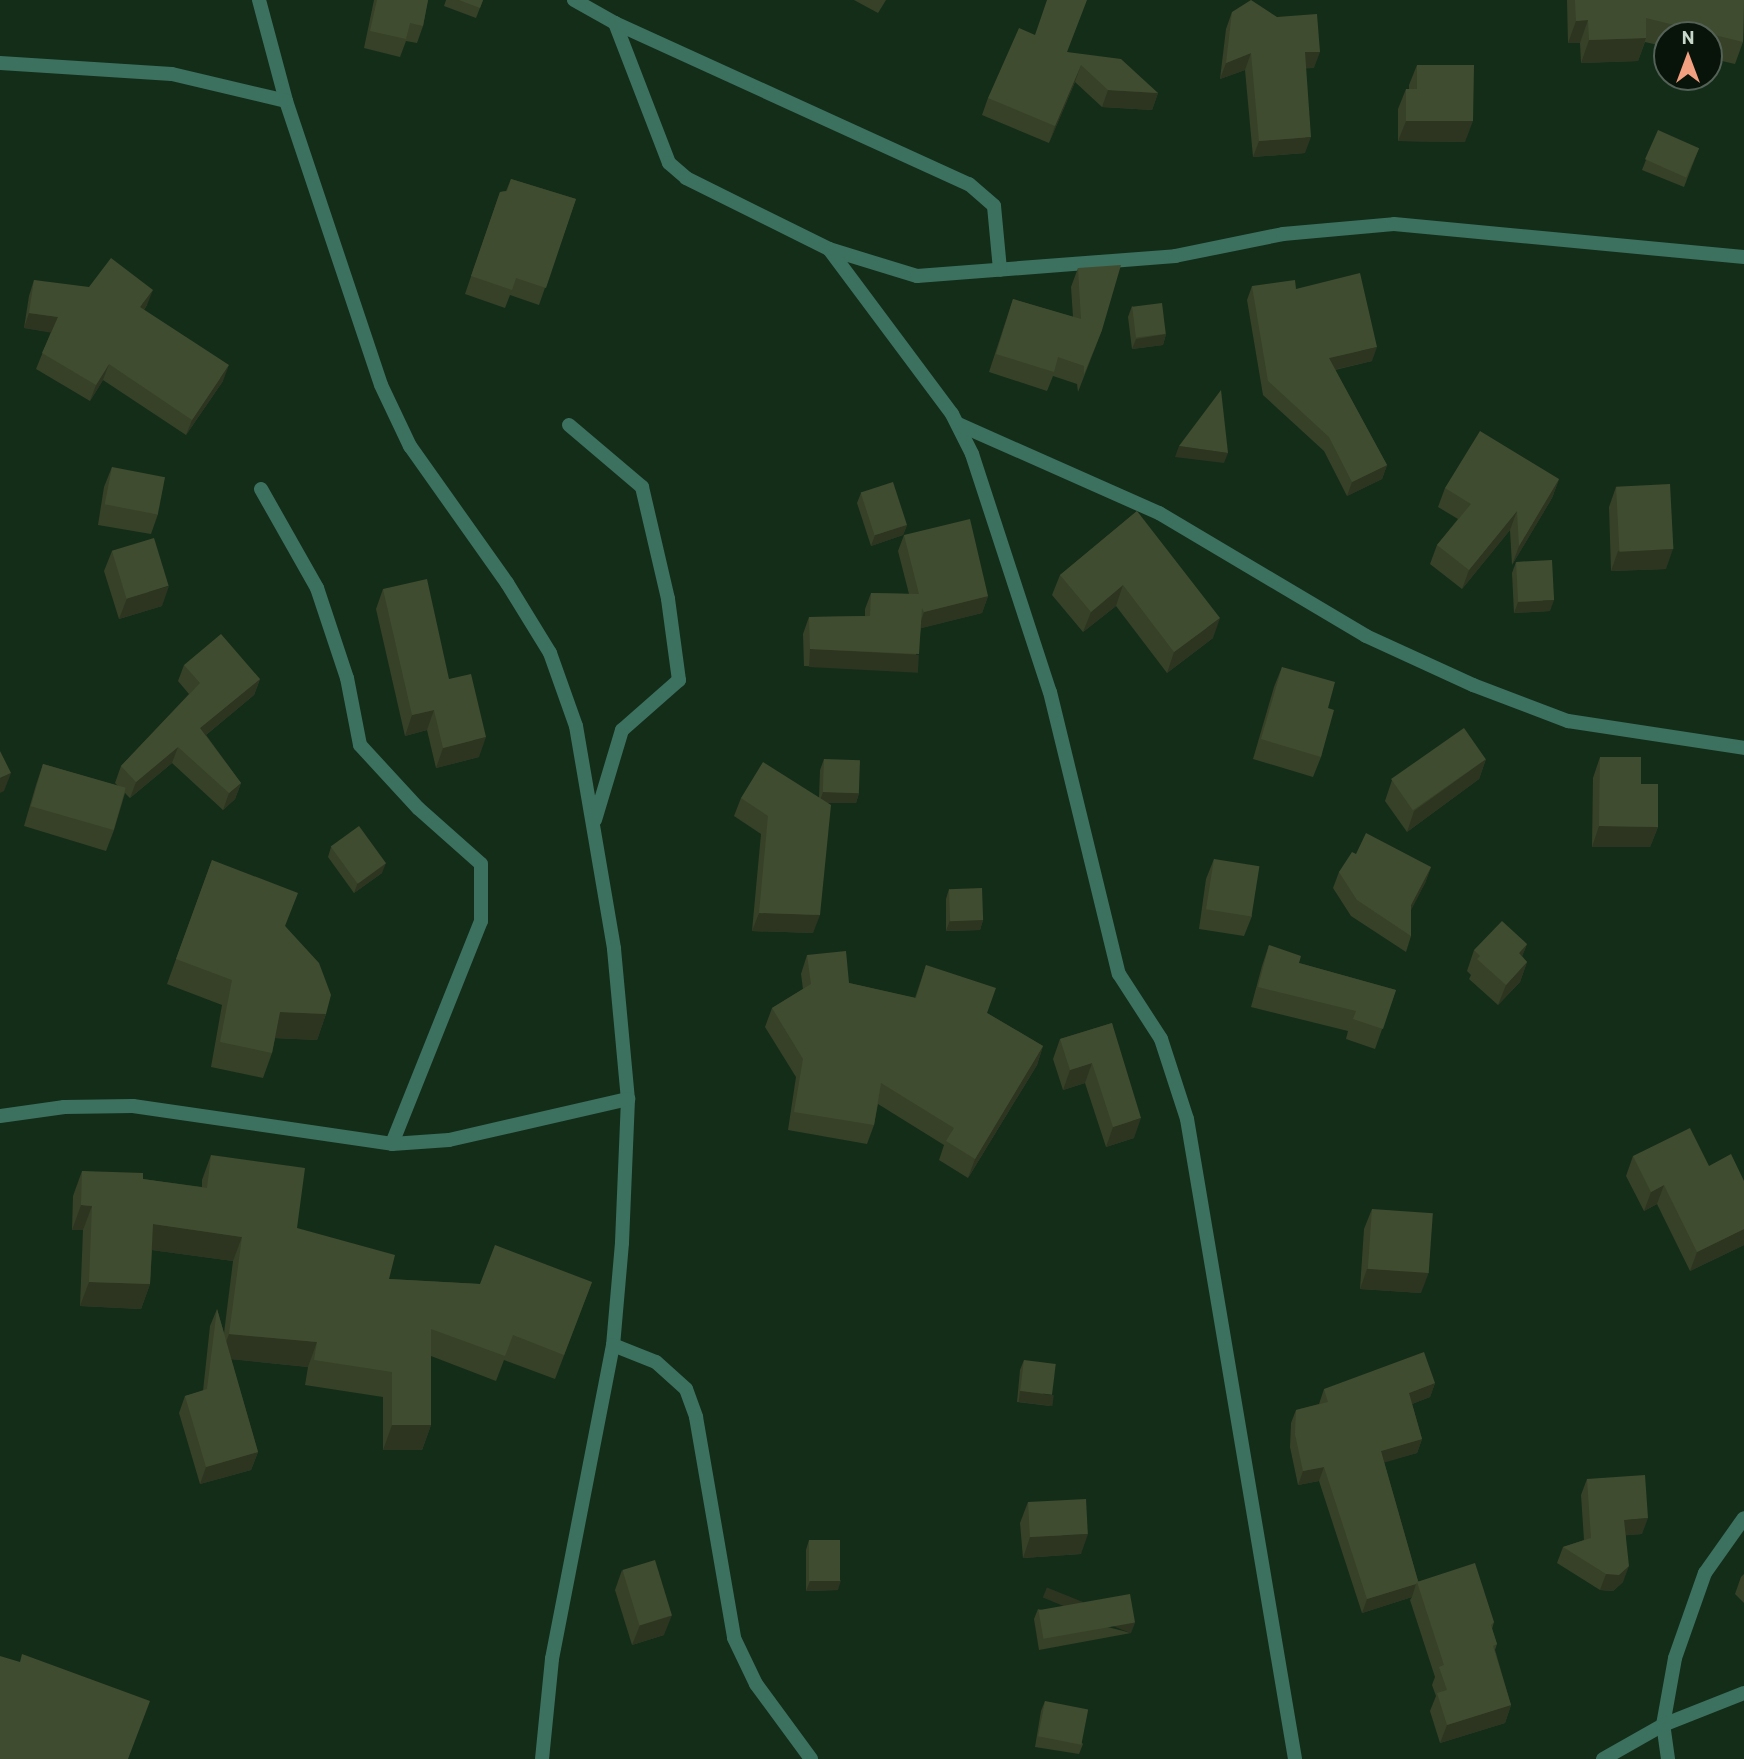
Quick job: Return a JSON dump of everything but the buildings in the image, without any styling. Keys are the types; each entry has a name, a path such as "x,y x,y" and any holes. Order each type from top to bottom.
{"street":[{"path":"259,0 286,101 381,385 410,446 507,583 550,653 576,726 614,949 628,1099 613,1345 552,1659 542,1759"},
{"path":"574,0 615,23 969,184 994,206 1000,270"},
{"path":"615,23 669,163 686,178 753,214 829,249 917,276 1175,256 1283,234 1394,224 1744,257"},
{"path":"0,63 172,74 286,101"},
{"path":"829,249 958,424 1050,692 1119,974 1161,1039 1187,1119 1296,1759"},
{"path":"958,424 1159,513 1366,636 1473,685 1569,721 1744,748"},
{"path":"569,425 642,487 668,599 679,680 622,730 593,824"},
{"path":"261,489 317,588 347,678 360,745 418,807 481,864 481,921 392,1144"},
{"path":"0,1116 64,1107 133,1106 392,1144 449,1140 628,1099"},
{"path":"613,1345 656,1362 686,1389 696,1417 734,1638 756,1684 811,1759"},
{"path":"1668,1759 1663,1725 1675,1658 1705,1573 1744,1518"},
{"path":"1602,1759 1663,1725 1744,1693"}]}
